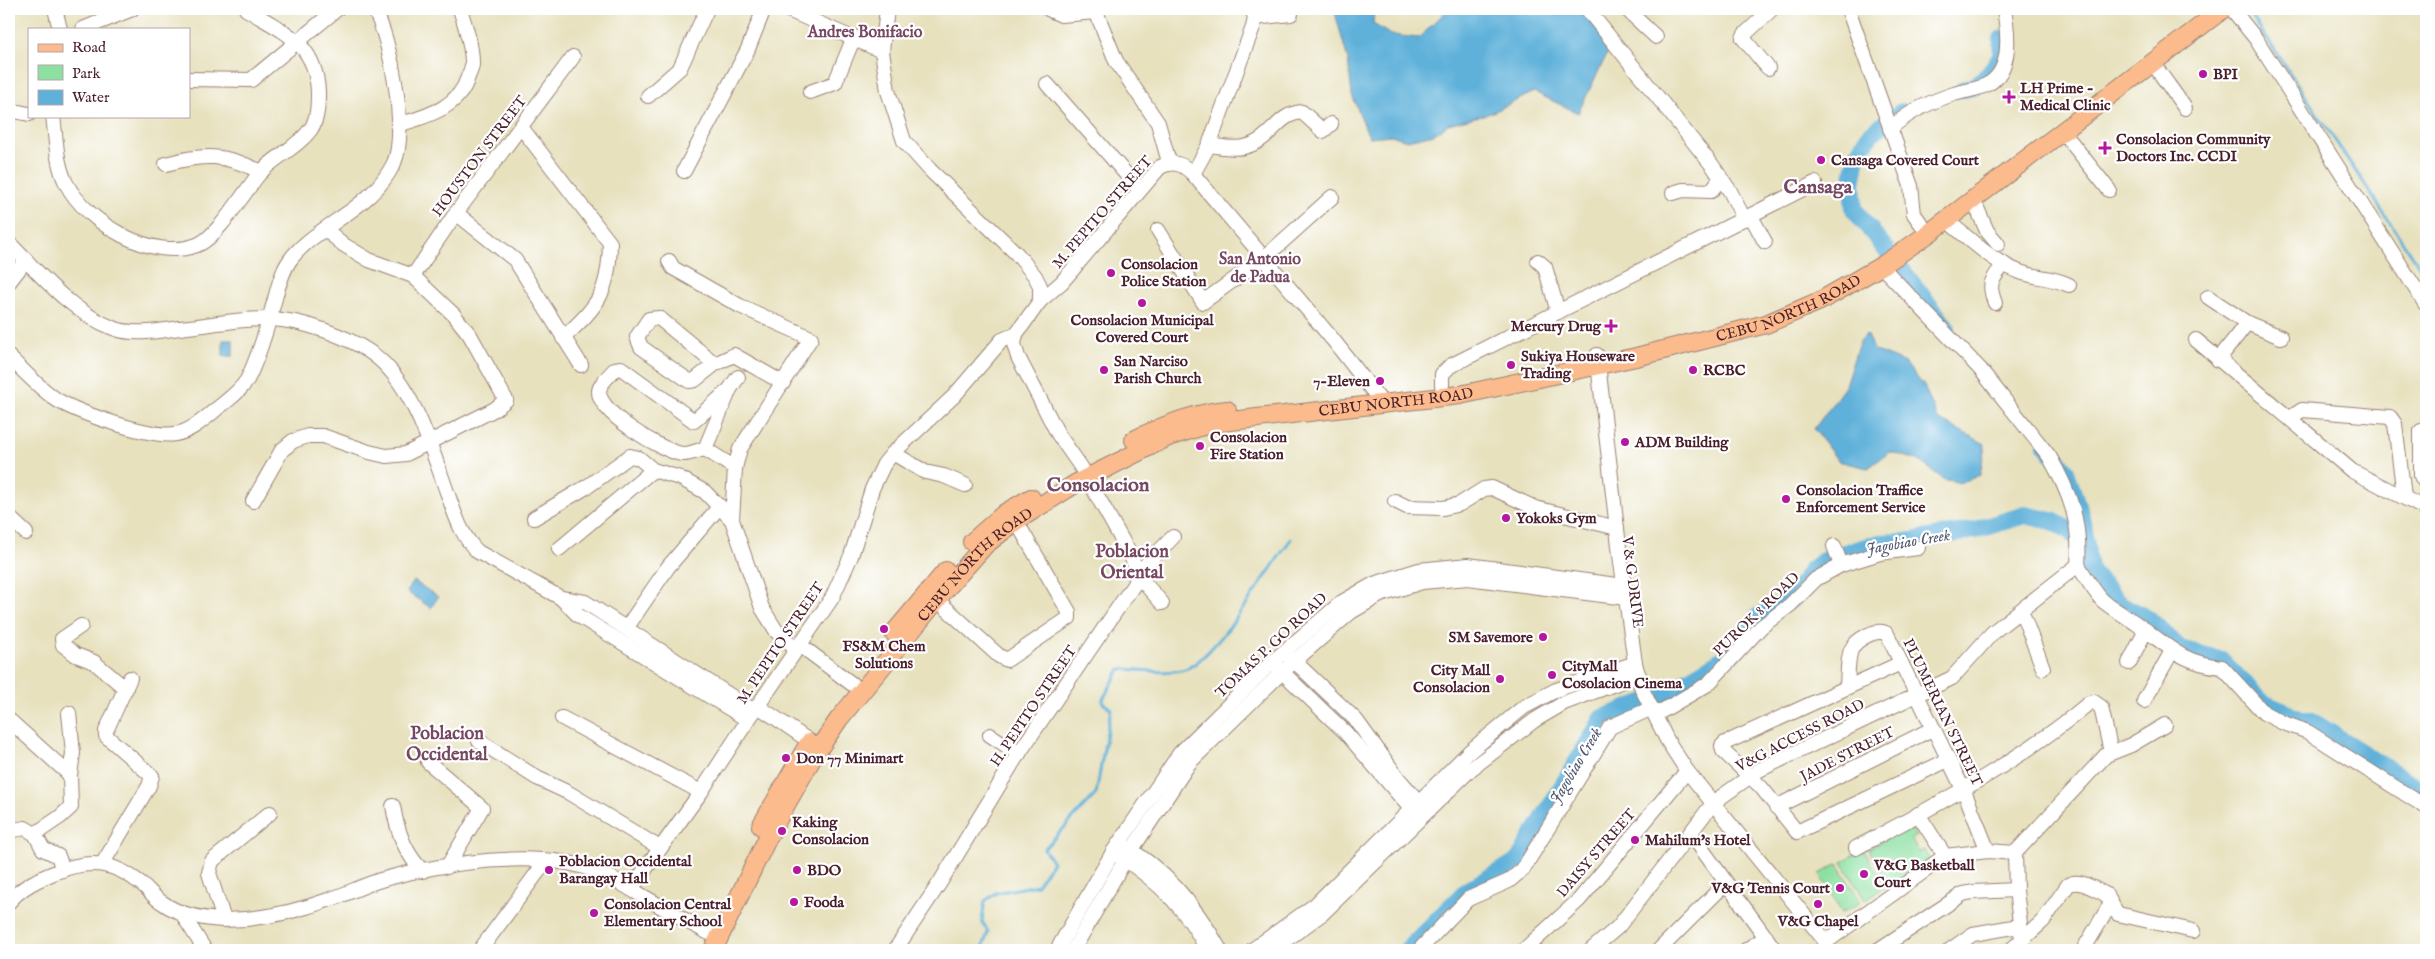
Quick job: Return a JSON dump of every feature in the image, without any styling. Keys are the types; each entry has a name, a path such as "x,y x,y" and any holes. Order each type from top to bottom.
{"main road":[{"name":"CEBU NORTH ROAD","path":"1379,399 1460,395 1595,361 1766,324 1820,301 1880,262 1922,225 2207,9"},
{"name":"CEBU NORTH ROAD","path":"1897,249 1946,220 2223,9"},
{"name":"CEBU NORTH ROAD","path":"814,745 863,688 939,591 977,536 1005,513 1084,472 1168,437 1213,423 1379,399 1442,386 1595,361"},
{"name":"CEBU NORTH ROAD","path":"700,950 711,942 771,831 814,745 852,684 985,545 1084,472"}],"street":[{"path":"54,9 60,28"},
{"path":"85,28 132,9"},
{"path":"54,118 59,162 66,183 78,202 105,226 144,246 180,248 198,245 212,236 261,172 302,138 312,127 318,108 315,70 308,53 298,42 246,9"},
{"path":"190,79 251,80 337,9"},
{"path":"9,357 56,399 82,413 154,433 176,434 193,427 232,397 247,381 270,319 279,283 289,261 303,245 370,196 384,180 394,162 399,140 390,48 374,9"},
{"path":"398,125 424,117 448,106 458,98 466,85 473,63 460,9"},
{"path":"648,96 680,68 707,9"},
{"path":"684,171 748,49 764,9"},
{"path":"786,9 854,37 882,51"},
{"name":"M. PEPITO STREET","path":"887,9 882,51 888,92 904,141 930,170 1017,254 1036,276 1040,286 1040,301"},
{"path":"1048,9 1061,15 1095,10 1116,61 1158,123 1169,162"},
{"path":"1587,9 1721,178 1765,242"},
{"path":"1626,9 1656,37"},
{"path":"1768,68 1744,38 1772,9"},
{"path":"1848,9 1911,186 1914,214 1922,225"},
{"path":"1888,124 1929,104 1958,93 1980,88 1992,81 2000,71 2007,50 2008,37 2004,9"},
{"path":"2232,9 2256,39 2426,305"},
{"path":"1193,174 1209,145 1254,14 1291,14"},
{"path":"810,92 835,83 854,37"},
{"name":"HOUSTON STREET","path":"413,276 456,213 573,57"},
{"path":"2152,62 2184,108"},
{"path":"1047,84 1140,190"},
{"path":"9,110 28,114"},
{"path":"1209,145 1232,149 1254,144 1290,113 1302,112 1323,131 1331,124"},
{"path":"521,127 610,242 610,264 604,291 589,314 563,338"},
{"path":"2063,132 2109,190"},
{"path":"166,164 190,157 210,155 239,160 261,172"},
{"name":"M. PEPITO STREET","path":"631,889 701,792 753,712 832,598 851,556 872,488 884,464 893,453 954,396 1002,340 1016,334 1040,301 1062,282 1160,167 1169,162 1176,163 1193,174 1379,399"},
{"path":"1673,193 1683,190 1711,191 1721,178"},
{"path":"1442,386 1442,374 1450,366 1815,183"},
{"path":"1158,230 1203,302 1264,258 1332,197"},
{"path":"1973,199 1987,231 1998,244"},
{"path":"456,213 515,260 581,365"},
{"path":"1946,220 2004,264 2021,272 2056,279 2069,285"},
{"path":"253,501 282,450 293,441 308,436 324,436 386,456 406,454 495,409 506,400 470,335 454,315 413,276 369,260 344,245 326,230"},
{"path":"9,243 84,314 115,329 148,332 270,319 307,326 348,340 379,359 407,394 429,441 459,525 469,543 478,552 561,598 577,615 587,621 814,745"},
{"path":"9,282 26,260"},
{"path":"669,261 673,268 740,306 811,338 783,383 746,436 740,449 735,468 732,520"},
{"path":"1538,261 1545,267 1558,312"},
{"path":"1880,262 1980,369 2049,456 2057,470 2078,524 2078,559 2102,600 2180,656 2207,665 2222,667 2264,713 2316,737 2409,798 2426,807"},
{"path":"1995,304 1990,284 2004,264"},
{"path":"2208,298 2247,323 2281,337"},
{"path":"715,364 659,318 649,319 637,337 641,347 689,381 695,380 715,364 734,356 783,383"},
{"path":"2218,360 2247,323"},
{"path":"1016,334 1014,344 1018,357 1058,434 1084,472 1139,575 1162,603"},
{"path":"2196,340 2352,471 2404,496 2426,509"},
{"name":"V & G DRIVE","path":"1595,361 1621,592 1642,688 1667,740 1687,771 1714,802 1825,946"},
{"path":"730,389 694,421 622,368 615,369 600,386 600,398 622,422 666,448 684,454 705,448 735,468"},
{"path":"705,448 730,389 738,377"},
{"path":"2290,418 2302,410 2390,417 2395,424 2404,496"},
{"path":"2421,431 2421,476 2426,484"},
{"path":"893,453 925,472 944,476 964,485"},
{"path":"534,518 588,486 630,456 639,458 653,470 680,478 705,492 732,520 762,608 777,632 852,684"},
{"path":"559,549 653,470"},
{"path":"1395,501 1407,507 1443,508 1460,504 1484,490 1492,488 1535,508 1614,527"},
{"path":"627,627 668,568 720,506"},
{"path":"9,517 26,533"},
{"path":"939,591 999,656 1007,660 1069,618 1069,612 1016,521"},
{"name":"H. PEPITO STREET","path":"895,950 1019,754 1139,575 1173,537"},
{"name":"PUROK 8 ROAD","path":"1642,688 1708,684 1761,627 1790,605 1837,555 1918,548"},
{"name":"V&G ACCESS ROAD","path":"1594,950 1618,927 1714,802 1748,777 1850,726 1917,697 1952,678 1993,632 2021,610 2078,559"},
{"name":"TOMAS P. GO ROAD","path":"1057,950 1122,851 1180,753 1289,656 1342,602 1374,584 1419,570 1468,565 1621,592"},
{"path":"561,598 586,602 627,627 753,712"},
{"path":"587,621 595,608"},
{"path":"2021,610 2043,668"},
{"path":"81,626 62,639 63,646 128,683 106,731 106,736 152,776 149,786 103,864"},
{"name":"PLUMERIAN STREET","path":"1847,686 1851,651 1854,645 1876,631 1882,630 1888,634 1932,729 1964,791 1988,851"},
{"path":"2129,664 2146,630"},
{"path":"2144,701 2172,651"},
{"path":"1289,656 1356,720 1419,810"},
{"path":"1901,663 1725,743 1722,746 1723,751 1760,787 1794,830 1801,831 1948,760"},
{"path":"1277,667 1346,733 1419,810"},
{"path":"1272,950 1323,913 1419,810 1469,752 1524,707 1556,690 1642,688"},
{"path":"1418,950 1468,899 1509,880 1523,869 1610,728 1642,688"},
{"path":"1856,848 1964,791 2053,733 2089,703 2094,702 2101,707 2110,752"},
{"path":"35,834 71,807 70,775 73,753 69,713"},
{"path":"562,718 701,792"},
{"path":"9,720 70,775"},
{"path":"2022,940 2016,890 2016,853 2110,752 2131,745 2165,725"},
{"name":"JADE STREET","path":"1776,807 1932,729"},
{"path":"990,735 1019,754"},
{"path":"479,741 537,778 569,793 660,848"},
{"path":"428,762 482,808 447,867"},
{"name":"DAISY STREET","path":"1524,950 1579,900 1687,771"},
{"path":"393,806 397,832 416,864 423,871"},
{"path":"1252,950 1315,905 1419,810"},
{"path":"224,920 209,872 212,861 270,813"},
{"path":"1918,814 1945,856"},
{"path":"9,831 25,828 35,834 43,849 58,856 63,870"},
{"path":"1691,834 1725,884 1775,950"},
{"path":"1122,851 1160,885 1199,932 1207,950"},
{"path":"1122,851 1166,877 1187,899 1207,925 1220,950"},
{"name":"TOMAS P. GO ROAD","path":"1072,950 1122,851"},
{"path":"1825,946 1945,856 1988,851 2016,853"},
{"path":"9,902 35,881 63,870 83,865 103,864 120,869 144,886 162,903 181,912 224,920 260,917 332,899 384,879 447,867 518,858 572,863 595,870 631,889 711,942"},
{"path":"480,950 546,861"},
{"path":"2011,950 2044,921 2068,885 2073,882 2079,882 2105,894 2110,905 2118,914 2193,931"},
{"path":"1659,950 1725,884"},
{"path":"1878,950 1963,894 2016,890"},
{"path":"2084,950 2110,905"},
{"path":"181,912 203,950"},
{"path":"1950,950 1973,934 2019,926"},
{"path":"1746,950 1766,937"}],"green space":[{"path":"1910,826 1916,836 1911,839 1919,852 1924,850 1929,859 1889,884 1868,849"},
{"name":"V&G Basketball Court","path":"1863,849 1886,886 1865,900 1842,862"},
{"name":"V&G Tennis Court","path":"1838,864 1861,902 1842,913 1820,874"}],"water":[{"path":"1334,9 1374,9 1373,24 1391,35 1419,38 1448,9 1586,9 1613,42 1578,113 1534,92 1491,113 1448,124 1434,134 1407,140 1391,135 1369,137 1352,95 1348,60"},
{"path":"1866,334 1874,350 1905,363 1924,386 1938,419 1985,444 1980,475 1961,483 1943,479 1918,460 1890,452 1868,468 1838,461 1814,429 1844,388 1859,343"},
{"path":"223,340 233,340 233,356 223,356"},
{"path":"414,581 438,597 431,608 407,592"}],"waterway":[{"path":"2247,9 2426,276"},
{"path":"1964,89 1976,86 1990,72 2001,57 2002,39"},
{"path":"1902,112 1871,133 1857,156 1852,184 1854,209 1947,328"},
{"path":"2046,445 2065,469 2083,523 2089,569 2120,604 2150,620 2180,649 2221,660 2263,703 2304,720 2310,720 2426,793"},
{"name":"Jagobiao Creek","path":"1407,950 1466,891 1518,861 1603,718 1662,696 1733,653 1759,616 1792,599 1812,569 1828,558 1880,543 1905,542 1975,530 2025,515 2052,521 2070,530 2084,548"},
{"path":"982,950 988,932 982,921 985,901 996,893 1037,885 1053,862 1044,849 1096,794 1111,709 1103,703 1103,699 1120,669 1169,672 1185,669 1197,662 1226,631 1291,539"}],"place":[{"name":"BPI","path":"2203,74"},
{"name":"LH Prime - Medical Clinic","path":"2009,97"},
{"name":"Consolacion Community Doctors Inc. CCDI","path":"2105,148"},
{"name":"Cansaga Covered Court","path":"1821,160"},
{"name":"Consolacion Police Station","path":"1111,273"},
{"name":"Consolacion Municipal Covered Court","path":"1142,303"},
{"name":"Mercury Drug","path":"1611,326"},
{"name":"Sukiya Houseware Trading","path":"1511,365"},
{"name":"San Narciso Parish Church","path":"1104,370"},
{"name":"RCBC","path":"1693,370"},
{"name":"7-Eleven","path":"1380,381"},
{"name":"ADM Building","path":"1625,442"},
{"name":"Consolacion Fire Station","path":"1200,446"},
{"name":"Consolacion Traffice Enforcement Service","path":"1786,499"},
{"name":"Yokoks Gym","path":"1506,518"},
{"name":"FS&M Chem Solutions","path":"884,629"},
{"name":"SM Savemore","path":"1543,637"},
{"name":"CityMall Cosolacion Cinema","path":"1552,675"},
{"name":"City Mall Consolacion","path":"1500,679"},
{"name":"Don 77 Minimart","path":"786,758"},
{"name":"Kaking Consolacion","path":"782,831"},
{"name":"Mahilum's Hotel","path":"1635,840"},
{"name":"Poblacion Occidental Barangay Hall","path":"549,870"},
{"name":"BDO","path":"797,870"},
{"name":"V&G Basketball Court","path":"1864,874"},
{"name":"V&G Tennis Court","path":"1840,888"},
{"name":"Fooda","path":"794,902"},
{"name":"V&G Chapel","path":"1818,904"},
{"name":"Consolacion Central Elementary School","path":"594,913"}],"district":[{"name":"Andres Bonifacio","path":"865,31"},
{"name":"Cansaga","path":"1818,186"},
{"name":"San Antonio de Padua","path":"1260,267"},
{"name":"Consolacion","path":"1098,484"},
{"name":"Poblacion Oriental","path":"1132,561"},
{"name":"Poblacion Occidental","path":"447,743"}]}
